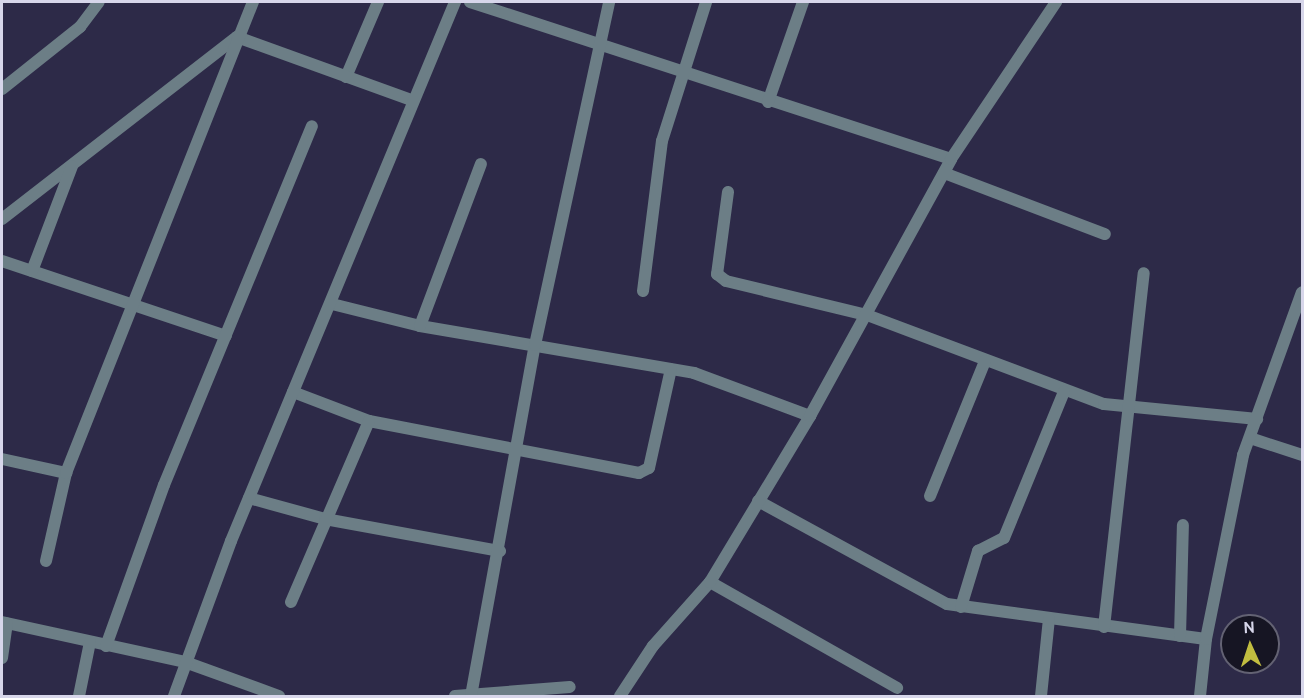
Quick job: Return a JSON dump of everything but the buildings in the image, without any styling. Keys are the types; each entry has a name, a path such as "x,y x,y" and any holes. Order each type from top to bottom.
{"street":[{"path":"2,89 80,27 99,2"},
{"path":"46,561 66,473 237,37 253,2"},
{"path":"346,76 378,2"},
{"path":"174,696 249,498 332,303 411,100 455,2"},
{"path":"470,2 682,74 951,159"},
{"path":"471,696 520,449 536,345 609,2"},
{"path":"643,291 662,141 704,2"},
{"path":"768,102 803,2"},
{"path":"620,696 652,646 710,582 810,416 951,159 1056,2"},
{"path":"237,37 411,100"},
{"path":"2,219 237,37"},
{"path":"106,646 226,336 312,126"},
{"path":"420,326 481,164"},
{"path":"32,271 73,165"},
{"path":"944,173 1105,234"},
{"path":"728,192 720,278 867,315 1064,392 1126,409 1257,419"},
{"path":"2,261 132,302 226,336"},
{"path":"1104,627 1126,409 1144,273"},
{"path":"1200,696 1206,639 1250,438 1302,292"},
{"path":"332,303 420,326 671,369 737,385 810,416"},
{"path":"930,496 985,361"},
{"path":"293,392 369,421 644,472 671,369"},
{"path":"962,607 978,551 1004,538 1064,392"},
{"path":"291,602 369,421"},
{"path":"1250,438 1302,455"},
{"path":"2,459 66,473"},
{"path":"249,498 325,519 500,551"},
{"path":"758,501 929,597 962,607 1206,639"},
{"path":"1180,636 1183,525"},
{"path":"710,582 897,688"},
{"path":"1041,696 1049,619"},
{"path":"2,658 4,623 185,662 279,696"},
{"path":"79,696 90,642"},
{"path":"455,696 570,687"}]}
